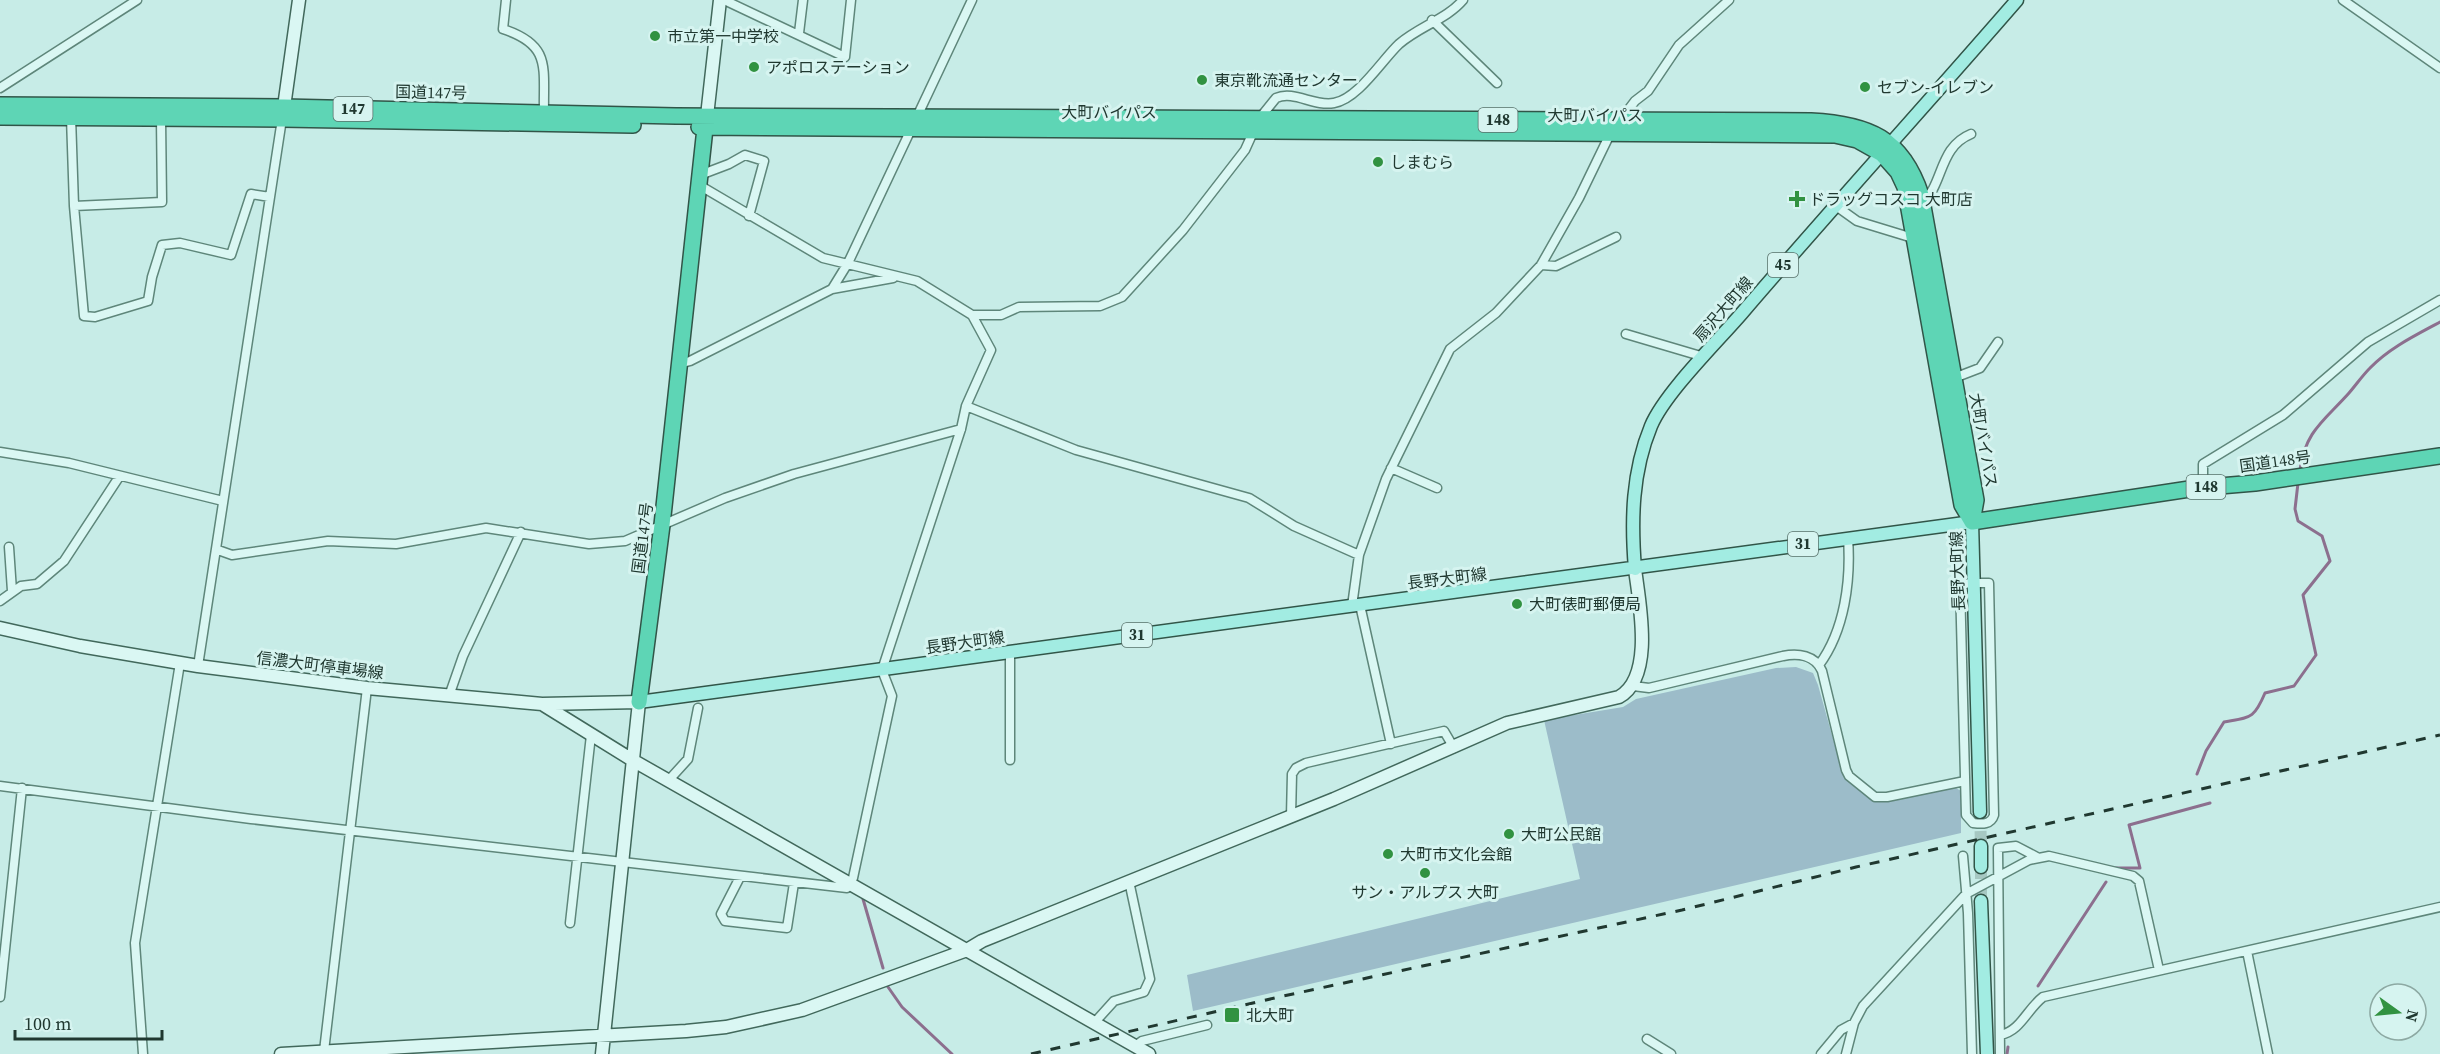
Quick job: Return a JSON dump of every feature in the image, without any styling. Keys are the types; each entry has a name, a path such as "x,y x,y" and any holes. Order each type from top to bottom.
{"highway":[{"name":"国道147号","path":"0,105 706,121"},
{"name":"国道147号","path":"0,117 160,119 283,113 544,112 706,121"},
{"name":"国道147号","path":"639,702 662,525 706,121"},
{"name":"大町バイパス","path":"706,121 1615,127 1832,122 1868,130 1886,149 1909,164 1923,203 1976,500 1972,522"},
{"name":"大町バイパス","path":"1886,149 1905,187 1962,505 1972,522"},
{"name":"国道148号","path":"1972,522 2440,456"}],"main road":[{"name":"扇沢大町線","path":"1635,569 1633,508 1639,463 1652,424 1704,357 2017,0"},
{"name":"長野大町線","path":"639,702 1972,522 1980,812"},
{"path":"1981,846 1981,867"},
{"path":"1981,901 1987,1054"}],"street":[{"path":"0,88 137,0"},
{"path":"198,666 218,550 223,501 300,0"},
{"path":"506,0 503,29 522,35 537,47 543,68 544,112"},
{"path":"706,121 720,0"},
{"path":"724,0 799,33 845,57 851,0"},
{"path":"799,33 803,0"},
{"path":"832,289 848,263 972,0"},
{"path":"972,315 1001,315 1019,307 1100,306 1122,297 1183,230 1245,150 1256,125 1275,98 1282,95 1327,103 1342,100 1357,89 1399,44 1432,20 1452,13 1463,0"},
{"path":"1391,744 1356,606 1359,555 1391,468 1450,349 1496,313 1541,265 1579,198 1615,127 1635,101 1648,91 1679,45 1729,0"},
{"path":"2343,0 2440,68"},
{"path":"1432,20 1497,83"},
{"path":"71,117 74,206 84,316 94,317 148,301 152,277 162,245 180,243 231,255 251,194 270,197"},
{"path":"74,206 162,202 160,119"},
{"path":"1923,203 1930,196 1941,166 1958,139 1971,134"},
{"path":"749,216 764,161 745,155 699,180 749,216 823,258 897,278 917,281 972,315 991,350 966,406 961,429 882,670 892,696 851,885"},
{"path":"1836,206 1857,221 1916,239"},
{"path":"1541,265 1556,266 1616,237"},
{"path":"678,364 690,361 832,289 897,278"},
{"path":"2203,488 2203,464 2283,415 2368,342 2440,300"},
{"path":"1626,334 1704,357"},
{"path":"1954,378 1980,368 1998,342"},
{"path":"966,406 1076,450 1249,498 1294,526 1359,555"},
{"path":"218,550 232,555 328,542 396,544 486,528 589,544 610,544 625,541 725,498 794,474 961,429"},
{"path":"0,452 69,463 223,501"},
{"path":"1391,468 1437,488"},
{"path":"0,601 12,591 37,584 64,561 119,477"},
{"path":"449,696 463,656 521,532"},
{"path":"1819,665 1829,649 1842,613 1848,574 1848,538"},
{"path":"9,547 12,591"},
{"path":"281,1054 686,1031 757,1021 802,1010 967,950 1291,816 1507,723 1619,697 1633,686 1639,666 1642,635 1635,569"},
{"path":"1974,583 1989,584 1995,815 1988,823 1973,823 1967,819 1960,584 1974,583"},
{"name":"信濃大町停車場線","path":"0,628 80,646 198,666 366,688 542,704 639,702"},
{"path":"1010,652 1010,760"},
{"path":"1633,686 1649,688 1794,654 1803,655 1819,665 1849,776 1875,796 1887,797 1965,781"},
{"path":"143,1054 135,943 155,807 180,663"},
{"path":"324,1052 366,688"},
{"path":"602,1054 639,702"},
{"path":"542,704 668,781 1149,1054"},
{"path":"668,781 688,759 698,708"},
{"path":"1291,816 1292,774 1296,768 1444,731 1454,747"},
{"path":"570,923 591,735"},
{"path":"0,786 350,831 740,877 843,888 851,885"},
{"path":"0,997 22,788"},
{"path":"2000,1054 1998,848 2016,846 2037,857 2066,860 2133,876 2139,880 2159,970"},
{"path":"1963,856 1972,1054"},
{"path":"1846,1054 1854,1023 1863,1006 1966,894 2037,857"},
{"path":"740,877 721,914 725,921 787,928 794,883"},
{"path":"1095,1022 1114,1001 1144,992 1149,985 1150,979 1130,881"},
{"path":"2000,1035 2013,1031 2034,1004 2043,997 2440,907"},
{"path":"2247,951 2268,1054"},
{"path":"1821,1054 1841,1030 1854,1023"},
{"path":"1135,1046 1142,1041 1207,1025"},
{"path":"1647,1039 1671,1054"}],"shaded area":[{"path":"1796,667 1813,673 1844,778 1875,802 1956,788 1961,791 1961,833 1193,1011 1187,975 1580,879 1544,720 1623,707 1636,699 1776,668"}],"waterway":[{"path":"2300,470 2306,445 2317,427 2367,371 2394,348 2440,322"},
{"path":"2197,774 2206,751 2224,722 2250,715 2258,708 2265,693 2294,686 2316,655 2303,595 2330,561 2322,536 2298,521 2295,509 2298,483"},
{"path":"2115,868 2140,868 2129,825 2210,803"},
{"path":"2038,986 2106,882"},
{"path":"863,899 883,968"},
{"path":"888,987 902,1007 952,1054"},
{"path":"2007,1054 2008,1047"}],"tunnel":[{"path":"1980,813 1981,846"},
{"path":"1981,867 1981,901"}],"railway":[{"path":"1031,1054 1279,997 1682,910 1856,867 2440,735"}],"place":[{"name":"市立第一中学校","path":"655,36"},
{"name":"アポロステーション","path":"754,67"},
{"name":"東京靴流通センター","path":"1202,80"},
{"name":"セブン-イレブン","path":"1865,87"},
{"name":"しまむら","path":"1378,162"},
{"name":"ドラッグコスコ 大町店","path":"1797,199"},
{"name":"大町俵町郵便局","path":"1517,604"},
{"name":"大町公民館","path":"1509,834"},
{"name":"大町市文化会館","path":"1388,854"},
{"name":"サン・アルプス 大町","path":"1425,873"},
{"name":"北大町","path":"1232,1015"}]}
